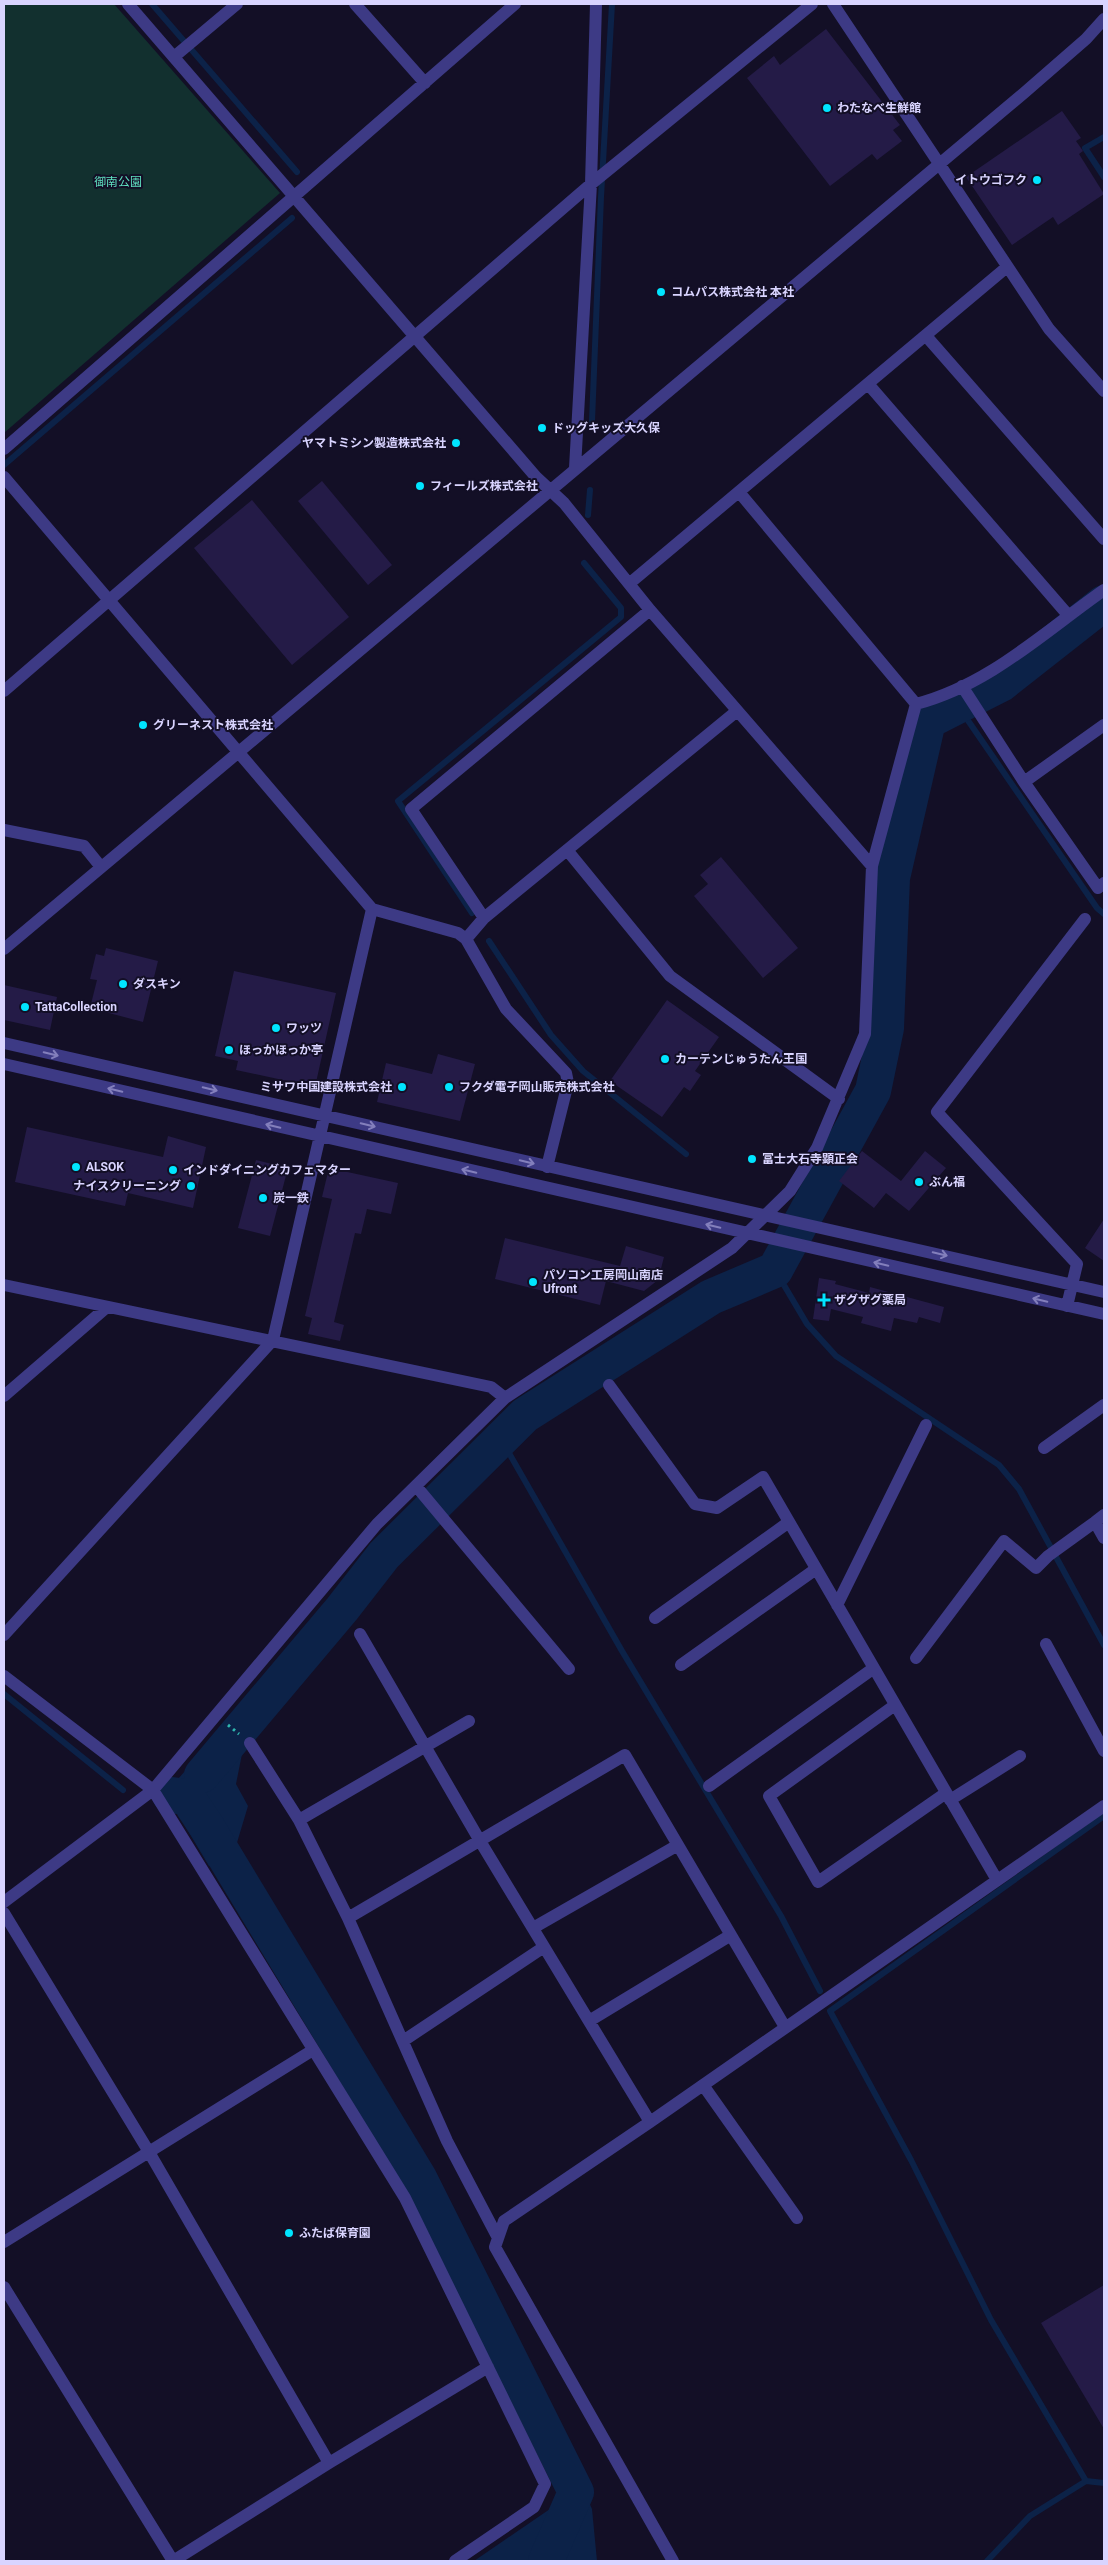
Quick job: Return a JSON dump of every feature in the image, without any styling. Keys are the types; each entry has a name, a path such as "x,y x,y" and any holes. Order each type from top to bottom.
{"street":[{"path":"128,4 179,53 294,197 536,477 551,490 630,583 650,610 872,866"},
{"path":"179,53 237,4"},
{"path":"355,4 425,83"},
{"path":"4,449 515,4"},
{"path":"575,468 594,182 596,4"},
{"path":"4,691 594,182 812,4"},
{"path":"833,4 1050,329 1104,391"},
{"path":"4,949 575,468 939,165 1086,39 1104,19"},
{"path":"630,583 927,337 1007,267"},
{"path":"927,337 1104,539"},
{"path":"869,385 1068,615"},
{"path":"4,478 372,909 458,932 466,939 506,1009 566,1073 568,1082 547,1167"},
{"path":"739,492 916,704"},
{"path":"916,704 964,689 996,670 1104,590"},
{"path":"484,918 412,809 650,610"},
{"path":"964,689 1024,782 1098,888 1104,883"},
{"path":"4,1902 153,1790 377,1524 420,1490 505,1398 732,1248 790,1190 817,1148 839,1099 864,1034 872,866 916,704"},
{"path":"466,939 484,918 737,711"},
{"path":"1024,782 1104,725"},
{"path":"4,830 84,846 101,867"},
{"path":"567,850 670,976 839,1099"},
{"path":"4,1635 273,1340 372,909"},
{"path":"1068,1306 1077,1264 937,1112 1085,920"},
{"path":"4,1043 1073,1285 1102,1288"},
{"path":"4,1064 1104,1314"},
{"path":"4,1285 491,1387 505,1398"},
{"path":"4,1396 107,1307"},
{"path":"609,1385 695,1504 717,1508 763,1477 997,1880"},
{"path":"1044,1448 1104,1405"},
{"path":"837,1605 926,1424"},
{"path":"420,1490 569,1669"},
{"path":"916,1658 1004,1541 1036,1568 1053,1552 1099,1519 1104,1538"},
{"path":"654,1618 789,1522"},
{"path":"681,1665 816,1569"},
{"path":"360,1634 480,1841 650,2122"},
{"path":"1046,1644 1104,1751"},
{"path":"709,1786 874,1668"},
{"path":"4,1676 153,1790 405,2198 545,2484 534,2507 455,2561"},
{"path":"895,1706 769,1796 818,1882 948,1797 1020,1756"},
{"path":"299,1820 469,1721"},
{"path":"250,1743 299,1820 348,1918 447,2141 498,2238"},
{"path":"348,1918 624,1755 785,2027"},
{"path":"673,2561 495,2247 504,2221 650,2122 1104,1806"},
{"path":"533,1928 678,1845"},
{"path":"4,1913 149,2152 329,2463"},
{"path":"589,2021 731,1935"},
{"path":"403,2041 544,1947"},
{"path":"4,2242 313,2050"},
{"path":"703,2085 797,2218"},
{"path":"4,2287 173,2561 329,2463 488,2367"}],"green space":[{"name":"御南公園","path":"4,4 114,4 280,193 4,433"}],"water":[{"path":"224,1727 244,1744 236,1784 248,1806 236,1846 209,1866 172,1804 170,1788"},
{"path":"583,2489 592,2509 597,2561 474,2561 566,2498"}],"building":[{"path":"826,29 900,125 893,130 902,141 877,160 872,154 830,186 747,78 774,56 780,65"},
{"path":"1062,111 1081,138 1076,141 1083,151 1079,154 1104,194 1058,225 1053,217 1012,245 966,177"},
{"path":"322,481 392,565 368,585 298,501"},
{"path":"252,500 349,617 292,665 194,548"},
{"path":"721,857 798,948 763,978 694,896 708,884 700,875"},
{"path":"106,948 158,961 143,1022 90,1008 97,980 90,979 96,954 104,956"},
{"path":"234,971 336,993 315,1087 236,1070 238,1061 215,1056"},
{"path":"4,985 57,997 50,1030 4,1020"},
{"path":"667,1000 719,1037 695,1071 701,1075 690,1091 684,1087 662,1117 610,1081"},
{"path":"438,1054 475,1064 460,1121 377,1102 386,1063 432,1074"},
{"path":"27,1127 163,1157 168,1136 206,1147 193,1208 128,1193 125,1206 15,1182"},
{"path":"862,1151 901,1181 925,1151 946,1168 909,1211 886,1193 874,1208 839,1181"},
{"path":"256,1160 288,1168 270,1236 238,1228"},
{"path":"329,1168 398,1183 391,1214 367,1209 361,1234 355,1233 334,1322 344,1325 340,1341 308,1334 312,1318 305,1316 332,1199 322,1197"},
{"path":"1104,1219 1104,1261 1085,1248"},
{"path":"505,1238 620,1266 626,1246 664,1257 658,1280 644,1291 606,1281 600,1305 495,1279"},
{"path":"819,1278 836,1281 835,1284 869,1293 870,1287 944,1307 940,1323 919,1317 917,1323 894,1318 891,1331 861,1323 863,1317 831,1309 829,1321 813,1319"},
{"path":"1104,2285 1104,2429 1041,2323"}],"waterway":[{"path":"152,4 297,172"},
{"path":"592,421 601,197 612,4"},
{"path":"1104,137 1085,148 1104,177"},
{"path":"4,465 292,218"},
{"path":"588,515 590,490"},
{"path":"472,913 398,801 621,617 621,608 584,563"},
{"path":"202,1775 342,1609 384,1555 525,1415 711,1297 775,1270 873,1091 886,1028 892,878 928,721 1001,684 1104,603"},
{"path":"958,706 1097,908 1104,914"},
{"path":"489,941 551,1035 583,1071 686,1154"},
{"path":"775,1270 807,1324 836,1356 999,1465 1019,1489 1104,1645"},
{"path":"501,1439 622,1651 781,1916 820,1991"},
{"path":"4,1694 123,1790"},
{"path":"170,1795 187,1797 207,1827 419,2178 576,2492 546,2561"},
{"path":"1086,2481 991,2320 911,2160 830,2011 1104,1816"},
{"path":"987,2561 1030,2516 1086,2481 1104,2483"}],"place":[{"name":"わたなべ生鮮館","path":"827,108"},
{"name":"イトウゴフク","path":"1037,180"},
{"name":"コムパス株式会社 本社","path":"661,292"},
{"name":"ドッグキッズ大久保","path":"542,428"},
{"name":"ヤマトミシン製造株式会社","path":"456,443"},
{"name":"フィールズ株式会社","path":"420,486"},
{"name":"グリーネスト株式会社","path":"143,725"},
{"name":"ダスキン","path":"123,984"},
{"name":"TattaCollection","path":"25,1007"},
{"name":"ワッツ","path":"276,1028"},
{"name":"ほっかほっか亭","path":"229,1050"},
{"name":"カーテンじゅうたん王国","path":"665,1059"},
{"name":"ミサワ中国建設株式会社","path":"402,1087"},
{"name":"フクダ電子岡山販売株式会社","path":"449,1087"},
{"name":"冨士大石寺顕正会","path":"752,1159"},
{"name":"ALSOK","path":"76,1167"},
{"name":"インドダイニングカフェマター","path":"173,1170"},
{"name":"ぶん福","path":"919,1182"},
{"name":"ナイスクリーニング","path":"191,1186"},
{"name":"炭一鉄","path":"263,1198"},
{"name":"パソコン工房岡山南店 Ufront","path":"533,1282"},
{"name":"ザグザグ薬局","path":"824,1300"},
{"name":"ふたば保育園","path":"289,2233"}]}
